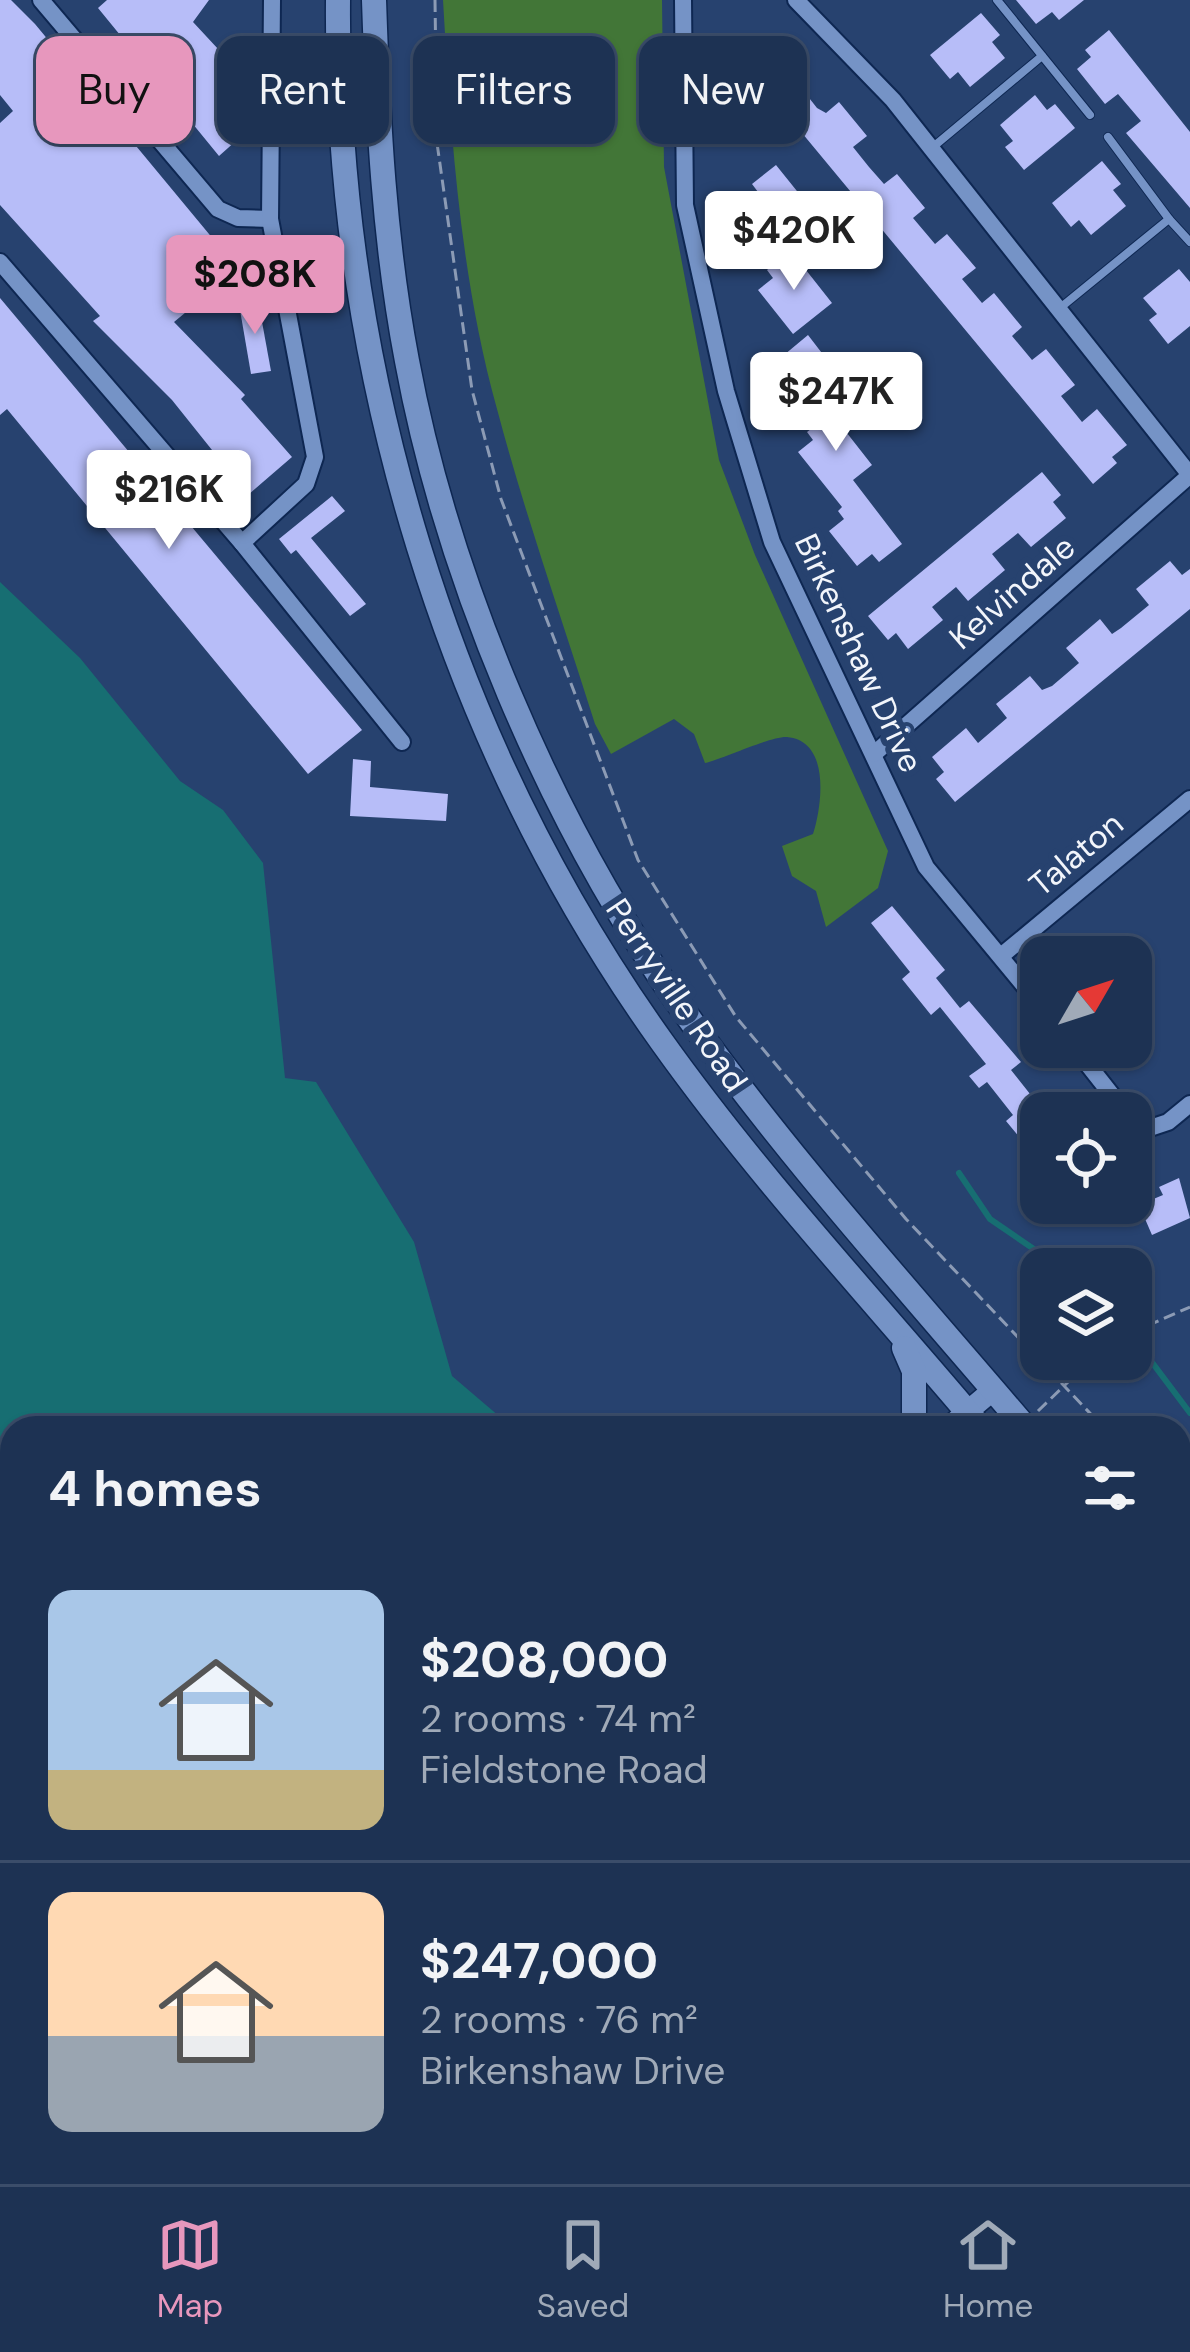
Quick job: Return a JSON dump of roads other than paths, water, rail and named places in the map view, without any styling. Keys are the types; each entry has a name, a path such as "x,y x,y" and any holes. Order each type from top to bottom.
{"main road":[{"name":"Perryville Road","path":"338,0 343,161 361,304 416,540 488,731 592,933 662,1041 726,1126 897,1329 961,1416"},
{"name":"Perryville Road","path":"374,0 380,176 404,340 454,539 515,704 583,847 675,998 810,1176 1016,1416"},
{"path":"897,1329 914,1371 914,1416"}],"street":[{"path":"41,0 218,209 238,218 270,218"},
{"path":"242,543 306,484 315,457 270,218 272,0"},
{"name":"Birkenshaw Drive","path":"683,0 685,205 726,391 772,542 816,644 926,867 1020,980"},
{"path":"806,4 932,148 1187,468"},
{"path":"0,262 242,543 402,742"},
{"name":"Kelvindale","path":"874,754 1187,468"},
{"name":"Talaton","path":"1001,956 1190,799"},
{"path":"1091,1068 1111,1092"},
{"path":"1152,1121 1168,1122 1190,1104"},
{"path":"970,1416 993,1390"}],"lane":[{"path":"997,0 1090,115"},
{"path":"932,148 1042,56"},
{"path":"1108,137 1190,242"},
{"path":"1060,308 1169,218"}],"waterway":[{"path":"959,1173 990,1219 1032,1248"},
{"path":"1152,1362 1190,1413"}]}
